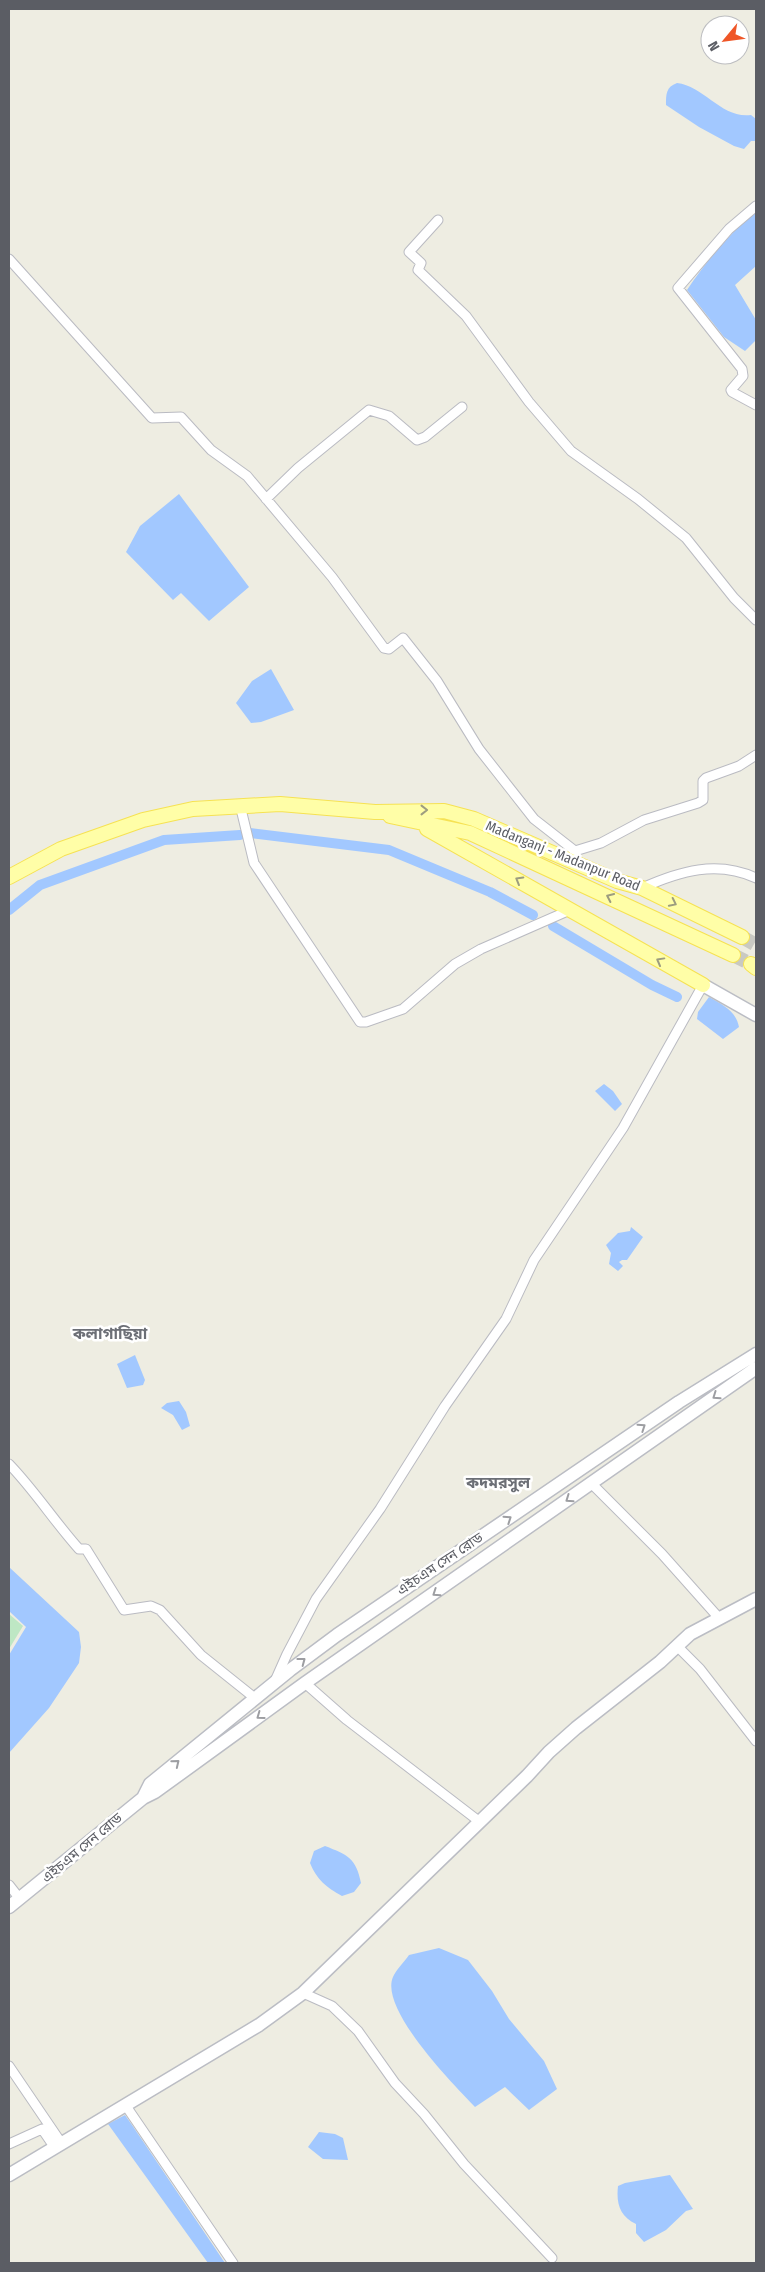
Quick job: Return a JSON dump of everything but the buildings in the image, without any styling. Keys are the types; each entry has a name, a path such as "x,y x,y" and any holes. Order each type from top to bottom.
{"main road":[{"name":"Madanganj - Madanpur Road","path":"9,877 60,849 142,820 193,809 280,804 375,812 444,811 474,819 617,881 642,888 742,937"},
{"name":"Madanganj - Madanpur Road","path":"375,812 470,833 732,955"},
{"path":"410,821 448,839 756,1015"},
{"name":"এইচএম সেন রোড","path":"143,1798 150,1784 337,1635 678,1402 756,1354"},
{"name":"এইচএম সেন রোড","path":"9,1907 14,1899 143,1798 155,1792 305,1683 756,1368"},
{"path":"9,2175 260,2025 303,1993 480,1822 549,1752 690,1634 756,1599"},
{"path":"271,1687 277,1703"}],"street":[{"path":"756,206 729,229 678,288 742,369 743,376 731,390 732,392 756,405"},
{"path":"438,220 409,252 421,263 418,270 466,316 529,402 571,451 638,499 686,538 734,598 756,620"},
{"path":"9,259 152,418 181,417 211,450 247,476 332,577 384,648 389,648 404,638 415,650 480,749 534,819 575,851 601,842 644,820 698,804 703,800 705,792 703,781 706,778 739,766 756,756"},
{"path":"266,499 298,468 369,410 389,416 417,440 425,438 462,407"},
{"path":"240,805 254,863 360,1022 366,1022 403,1009 455,964 481,949 570,910"},
{"path":"642,888 681,872 708,868 734,870 756,878"},
{"path":"271,1687 316,1600 380,1509 445,1406 506,1319 534,1260 623,1128 703,985"},
{"path":"9,1464 55,1518 62,1532 78,1549 86,1549 124,1610 151,1606 160,1610 201,1655 256,1699"},
{"path":"591,1483 662,1554 719,1618"},
{"path":"677,1646 700,1669 756,1741"},
{"path":"305,1683 347,1720 480,1822"},
{"path":"9,1885 14,1899"},
{"path":"303,1993 332,2006 358,2031 395,2083 424,2114 464,2164 552,2258"},
{"path":"9,2066 58,2146"},
{"path":"126,2106 232,2263"},
{"path":"9,2144 42,2129 58,2146"}],"green space":[{"path":"9,1614 23,1626 9,1649"}],"water":[{"path":"677,83 687,85 731,112 751,115 756,119 756,141 751,141 744,149 734,146 699,127 666,105 667,91"},
{"path":"756,210 756,266 735,285 756,320 756,340 745,351 724,337 687,290 719,248"},
{"path":"179,494 249,587 209,621 181,593 173,600 126,552 140,526"},
{"path":"271,669 294,710 261,722 251,723 236,703 252,681"},
{"path":"709,997 732,1013 739,1027 723,1039 697,1019 698,1012"},
{"path":"604,1084 613,1091 622,1104 615,1111 595,1091"},
{"path":"631,1227 643,1237 627,1260 619,1262 623,1266 618,1271 609,1264 611,1253 606,1245 618,1233 630,1231"},
{"path":"135,1355 145,1380 143,1385 127,1388 117,1364"},
{"path":"179,1401 186,1412 190,1426 182,1430 173,1415 161,1408 167,1403"},
{"path":"9,1567 79,1632 81,1647 79,1663 49,1708 9,1753 9,1655 26,1627 9,1611"},
{"path":"325,1846 350,1858 357,1868 361,1883 354,1892 342,1896 319,1879 310,1863 314,1851"},
{"path":"439,1948 468,1960 492,1991 509,2019 544,2061 557,2089 529,2110 505,2087 475,2107 421,2046 397,2008 392,1991 393,1977 398,1969 409,1955"},
{"path":"125,2115 225,2263 208,2263 108,2124"},
{"path":"319,2132 335,2134 343,2138 348,2160 323,2159 308,2147"},
{"path":"670,2175 693,2209 686,2211 666,2230 644,2242 636,2233 636,2224 626,2217 620,2209 618,2186"}],"waterway":[{"path":"250,833 389,850 490,892 533,915"},
{"path":"9,910 40,885 164,840 240,835"},
{"path":"553,926 652,985 677,997"}],"tunnel":[{"path":"742,937 756,945"},
{"path":"733,955 751,964"}],"district":[{"name":"কলাগাছিয়া","path":"110,1333"},
{"name":"কদমরসুল","path":"498,1482"}]}
